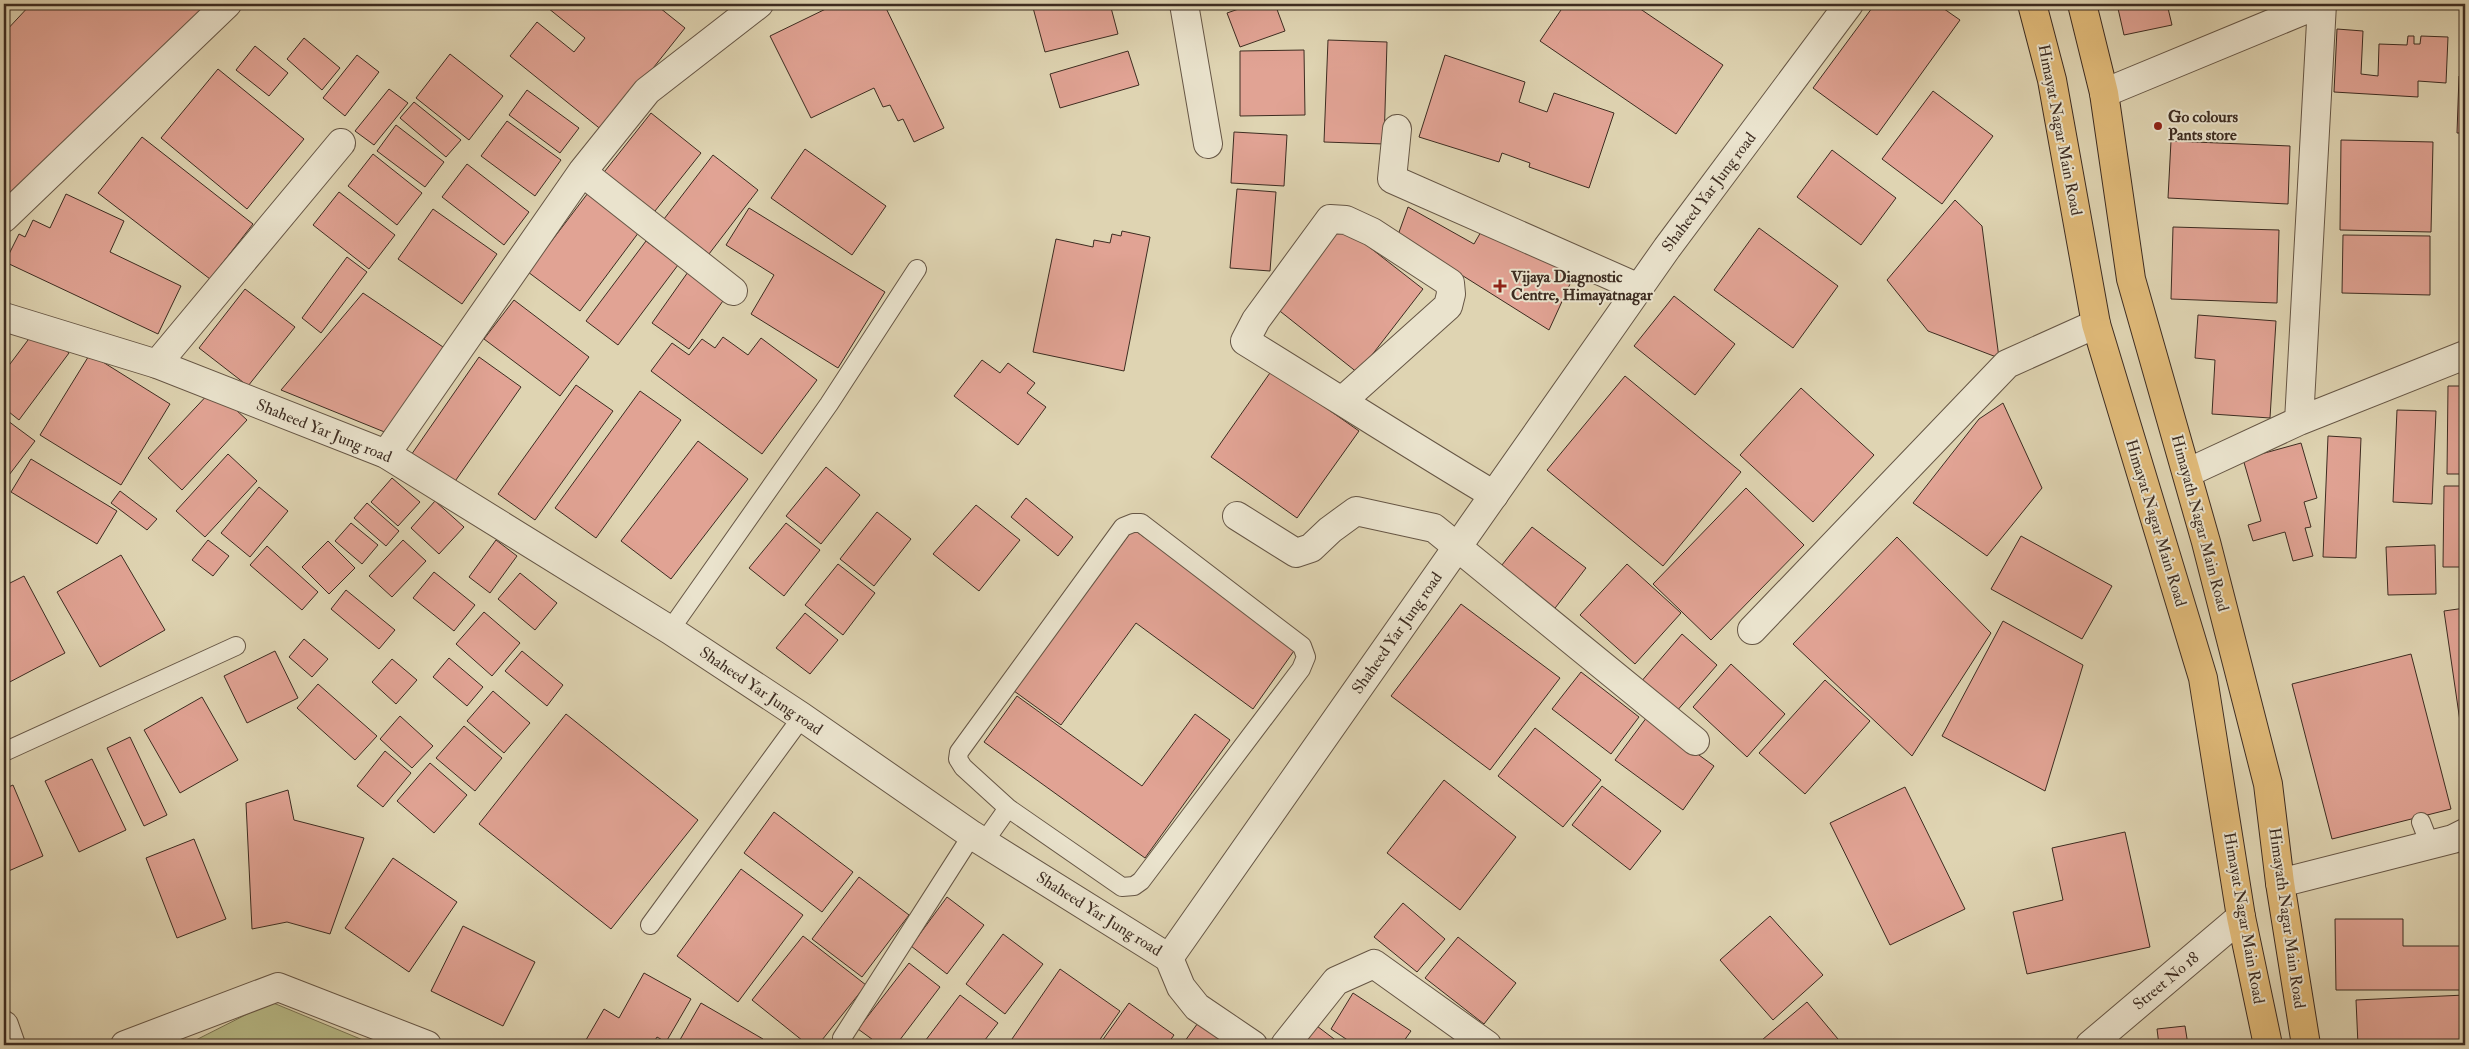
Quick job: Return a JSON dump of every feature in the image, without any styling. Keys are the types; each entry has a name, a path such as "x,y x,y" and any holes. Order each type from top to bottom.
{"main road":[{"name":"Himayat Nagar Main Road","path":"2032,4 2052,80 2096,324 2203,678 2242,917 2268,1045"},
{"name":"Himayath Nagar Main Road","path":"2082,4 2104,92 2131,279 2187,473 2268,784 2280,882 2306,1045"}],"street":[{"path":"4,218 227,4"},
{"path":"386,454 582,172 647,91 759,4"},
{"path":"1184,4 1208,144"},
{"name":"Shaheed Yar Jung road","path":"4,318 157,364 386,454 670,630 802,717 978,839 1169,958 1639,288 1849,4"},
{"path":"2104,92 2321,4 2299,421"},
{"path":"1397,128 1392,179 1639,288"},
{"path":"157,364 340,143"},
{"path":"582,172 733,290"},
{"path":"1342,401 1448,306 1451,294 1450,283 1372,232 1346,220 1330,219 1256,320 1245,341 1342,401 1494,495"},
{"path":"1752,630 2007,364 2096,324"},
{"path":"2187,473 2299,421 2465,355"},
{"path":"1237,516 1296,553 1311,548 1330,530 1356,511 1434,528 1695,741"},
{"path":"2280,882 2426,834 2453,839 2465,833"},
{"name":"Street No 18","path":"2090,1045 2242,917"},
{"path":"1169,958 1181,987 1197,1007 1253,1045"},
{"path":"1285,1045 1336,981 1374,964 1487,1045"},
{"path":"125,1045 278,987 428,1045"},
{"path":"4,1025 11,1045"}],"lane":[{"path":"670,630 830,404 917,269"},
{"path":"1133,523 1141,524 1302,646 1306,656 1301,669 1141,881 1134,886 1122,886 1008,808 963,768 958,759 958,752 1123,527 1133,523"},
{"path":"4,752 236,646"},
{"path":"650,925 802,717"},
{"path":"842,1038 978,839 1008,808"}],"green space":[{"path":"271,1002 375,1045 186,1045"}],"building":[{"path":"31,4 213,4 4,210 4,33"},
{"path":"552,4 655,4 685,28 603,131 510,56 537,22 574,52 585,38 548,8"},
{"path":"836,4 884,4 944,128 914,142 903,119 898,121 890,105 883,107 874,88 811,118 770,36"},
{"path":"1032,4 1110,4 1118,34 1045,52"},
{"path":"1253,4 1275,4 1285,31 1240,47 1227,13"},
{"path":"1565,4 1633,4 1723,65 1676,134 1540,41"},
{"path":"1875,4 1937,4 1960,20 1877,135 1813,88"},
{"path":"2117,4 2167,4 2172,25 2124,35"},
{"path":"2337,29 2363,31 2361,74 2378,76 2379,44 2407,45 2408,36 2414,36 2414,44 2420,44 2421,36 2448,37 2446,83 2418,81 2418,97 2334,92"},
{"path":"304,38 340,68 322,90 287,59"},
{"path":"1328,40 1387,42 1384,144 1324,142"},
{"path":"255,46 288,73 269,96 236,70"},
{"path":"1304,50 1305,115 1240,116 1240,51"},
{"path":"1128,51 1139,85 1060,108 1050,74"},
{"path":"450,54 503,96 469,140 416,98"},
{"path":"357,55 379,72 345,116 323,98"},
{"path":"1445,55 1525,82 1519,102 1547,112 1554,93 1614,113 1589,188 1529,167 1530,163 1502,153 1499,162 1419,137"},
{"path":"218,69 304,139 247,209 161,138"},
{"path":"2459,76 2465,76 2465,133 2457,133"},
{"path":"389,89 408,103 374,145 355,131"},
{"path":"527,90 579,128 560,153 509,115"},
{"path":"1933,91 1993,136 1942,204 1882,159"},
{"path":"414,102 461,140 446,157 400,118"},
{"path":"651,113 701,153 651,216 601,176"},
{"path":"507,121 561,160 535,196 481,156"},
{"path":"396,125 444,162 425,187 377,151"},
{"path":"1234,132 1287,135 1284,186 1231,183"},
{"path":"142,137 253,224 210,279 98,193"},
{"path":"2341,140 2433,142 2431,232 2340,230"},
{"path":"2171,141 2290,146 2288,204 2168,198"},
{"path":"805,149 886,206 852,255 771,198"},
{"path":"1832,150 1896,198 1861,245 1797,197"},
{"path":"373,154 422,193 397,225 348,186"},
{"path":"713,155 758,190 709,254 664,219"},
{"path":"467,164 529,212 504,245 442,197"},
{"path":"1237,189 1276,192 1270,271 1230,268"},
{"path":"339,192 395,235 369,269 313,225"},
{"path":"588,193 639,232 580,311 528,272"},
{"path":"66,194 124,221 110,252 181,286 158,334 5,262 19,234 25,237 33,220 50,228"},
{"path":"1955,200 1982,226 1999,358 1928,331 1887,280"},
{"path":"1408,207 1474,244 1486,223 1575,273 1549,330 1398,235"},
{"path":"749,208 885,292 838,368 751,314 774,275 726,245"},
{"path":"433,209 497,254 462,304 398,259"},
{"path":"1341,225 1423,289 1358,373 1276,308"},
{"path":"2173,227 2279,230 2277,303 2171,299"},
{"path":"1759,228 1838,286 1793,348 1714,290"},
{"path":"1122,231 1150,237 1124,371 1033,352 1056,239 1093,247 1094,240 1110,243 1112,234 1121,236"},
{"path":"2343,235 2430,236 2430,295 2342,293"},
{"path":"646,241 678,265 618,345 586,321"},
{"path":"347,257 367,272 321,333 302,318"},
{"path":"688,272 725,298 689,349 652,323"},
{"path":"245,289 295,327 248,386 199,348"},
{"path":"363,293 446,349 387,433 281,390"},
{"path":"1674,296 1735,344 1695,395 1634,346"},
{"path":"514,300 589,357 560,396 484,339"},
{"path":"2198,315 2276,321 2270,418 2212,414 2215,360 2195,358"},
{"path":"37,328 69,353 19,420 4,408 4,372"},
{"path":"723,337 748,355 761,338 817,380 762,454 651,371 672,343 689,355 702,339 715,348"},
{"path":"90,354 170,404 121,485 40,435"},
{"path":"479,357 521,387 451,487 409,458"},
{"path":"982,360 1000,373 1008,363 1035,383 1027,393 1046,407 1018,445 954,396"},
{"path":"1272,370 1359,431 1297,518 1211,457"},
{"path":"1625,376 1741,472 1663,566 1547,470"},
{"path":"576,385 613,411 535,520 498,494"},
{"path":"2448,386 2465,386 2465,474 2447,474"},
{"path":"1801,388 1874,455 1813,522 1740,455"},
{"path":"213,389 247,420 182,490 148,458"},
{"path":"640,391 681,420 596,538 555,508"},
{"path":"2003,403 2042,488 1987,556 1913,503 1979,419"},
{"path":"2397,410 2436,411 2432,504 2393,502"},
{"path":"4,418 35,441 6,479 4,477"},
{"path":"2328,436 2361,438 2356,558 2323,557"},
{"path":"698,441 748,479 671,579 621,541"},
{"path":"2301,443 2317,498 2304,502 2311,527 2305,528 2313,556 2293,561 2285,532 2253,541 2248,525 2261,521 2243,459"},
{"path":"228,454 257,481 205,537 176,511"},
{"path":"31,459 117,511 97,544 11,492"},
{"path":"826,467 860,495 821,544 786,516"},
{"path":"392,478 420,502 398,526 371,502"},
{"path":"2444,486 2465,486 2465,567 2443,567"},
{"path":"259,487 288,511 250,557 221,533"},
{"path":"1746,488 1804,545 1711,640 1653,584"},
{"path":"120,491 157,519 147,530 111,503"},
{"path":"1026,498 1073,537 1058,556 1011,517"},
{"path":"435,501 464,527 439,554 411,528"},
{"path":"367,503 399,531 386,546 354,518"},
{"path":"976,505 1020,540 979,591 933,554"},
{"path":"877,512 911,539 874,586 840,559"},
{"path":"351,523 378,545 362,564 335,541"},
{"path":"786,523 820,550 784,596 749,568"},
{"path":"1532,527 1586,568 1552,612 1498,570"},
{"path":"1133,529 1296,648 1253,709 1136,623 1061,725 1014,691"},
{"path":"2021,536 2112,586 2082,639 1991,589"},
{"path":"1897,537 1991,633 1912,756 1793,644"},
{"path":"208,540 229,556 213,576 192,560"},
{"path":"403,540 426,561 392,597 369,576"},
{"path":"496,540 517,556 490,593 469,577"},
{"path":"328,541 355,568 329,594 302,567"},
{"path":"2435,545 2436,594 2388,595 2386,547"},
{"path":"267,546 318,592 302,610 250,565"},
{"path":"121,555 165,630 100,667 57,592"},
{"path":"838,564 875,593 843,635 805,605"},
{"path":"1627,564 1681,613 1635,664 1580,615"},
{"path":"434,572 475,605 454,631 413,598"},
{"path":"520,573 557,603 535,630 498,599"},
{"path":"24,576 65,653 4,685 4,586"},
{"path":"346,590 395,630 379,649 331,609"},
{"path":"1461,604 1560,678 1490,770 1391,696"},
{"path":"2465,608 2465,756 2444,611"},
{"path":"484,612 520,643 492,676 456,644"},
{"path":"805,613 838,640 810,674 776,648"},
{"path":"2003,621 2083,665 2045,791 1942,736"},
{"path":"1682,634 1717,665 1675,713 1640,683"},
{"path":"304,639 328,659 312,677 289,657"},
{"path":"275,651 298,698 247,723 224,676"},
{"path":"522,651 563,685 547,706 505,671"},
{"path":"2411,654 2451,809 2332,839 2292,684"},
{"path":"449,658 483,687 467,706 433,677"},
{"path":"392,659 417,680 396,704 372,682"},
{"path":"1731,664 1785,714 1747,757 1693,707"},
{"path":"1581,672 1639,717 1611,754 1552,709"},
{"path":"1825,680 1870,721 1805,794 1759,753"},
{"path":"318,684 377,736 355,760 297,708"},
{"path":"493,691 530,723 504,753 467,721"},
{"path":"1017,696 1142,786 1195,714 1230,740 1145,858 984,742"},
{"path":"202,697 238,760 180,793 144,730"},
{"path":"566,714 698,820 611,929 479,824"},
{"path":"400,716 433,746 412,768 380,739"},
{"path":"1647,717 1714,766 1683,810 1615,760"},
{"path":"464,726 502,758 475,791 436,758"},
{"path":"1535,728 1601,780 1563,827 1498,776"},
{"path":"130,737 167,815 144,826 107,748"},
{"path":"385,751 411,773 383,807 357,786"},
{"path":"92,759 126,830 79,852 45,781"},
{"path":"430,763 467,795 434,833 397,801"},
{"path":"1444,780 1516,837 1460,910 1387,853"},
{"path":"13,785 43,856 4,873 4,789"},
{"path":"1602,786 1661,831 1630,870 1572,825"},
{"path":"1905,787 1965,909 1890,945 1830,823"},
{"path":"288,790 294,820 364,838 330,934 287,922 252,929 246,803"},
{"path":"774,812 853,872 822,912 744,853"},
{"path":"2125,832 2150,947 2027,974 2013,912 2063,900 2052,848"},
{"path":"194,839 226,919 177,938 146,858"},
{"path":"393,858 457,902 409,972 345,928"},
{"path":"741,869 803,915 738,1002 677,956"},
{"path":"859,877 909,915 862,977 812,939"},
{"path":"2465,888 2465,898 2460,894"},
{"path":"947,897 984,925 947,974 911,946"},
{"path":"1403,903 1445,939 1417,972 1374,937"},
{"path":"1770,916 1823,975 1773,1020 1720,960"},
{"path":"2335,919 2403,919 2403,946 2465,946 2465,990 2336,990"},
{"path":"463,926 535,962 503,1026 431,991"},
{"path":"1003,934 1043,964 1005,1014 966,984"},
{"path":"803,936 866,985 818,1045 808,1045 752,1000"},
{"path":"1458,937 1516,983 1484,1024 1425,978"},
{"path":"909,963 940,987 896,1045 880,1045 858,1029"},
{"path":"1060,969 1120,1011 1096,1045 1020,1045 1012,1039"},
{"path":"644,973 691,999 666,1042 657,1037 652,1045 583,1045 604,1009 619,1018"},
{"path":"1353,993 1411,1031 1401,1045 1355,1045 1331,1029"},
{"path":"960,995 998,1023 981,1045 922,1045"},
{"path":"2465,995 2465,1045 2358,1045 2356,1000"},
{"path":"1807,1002 1843,1045 1756,1045"},
{"path":"701,1003 763,1039 760,1045 677,1045"},
{"path":"1129,1003 1174,1035 1167,1045 1099,1045"},
{"path":"1203,1016 1230,1045 1182,1045"},
{"path":"1309,1020 1342,1045 1290,1045"},
{"path":"2185,1026 2188,1045 2159,1045 2157,1029"}],"place":[{"name":"Go colours Pants store","path":"2158,126"},
{"name":"Vijaya Diagnostic Centre, Himayatnagar","path":"1500,286"}]}
